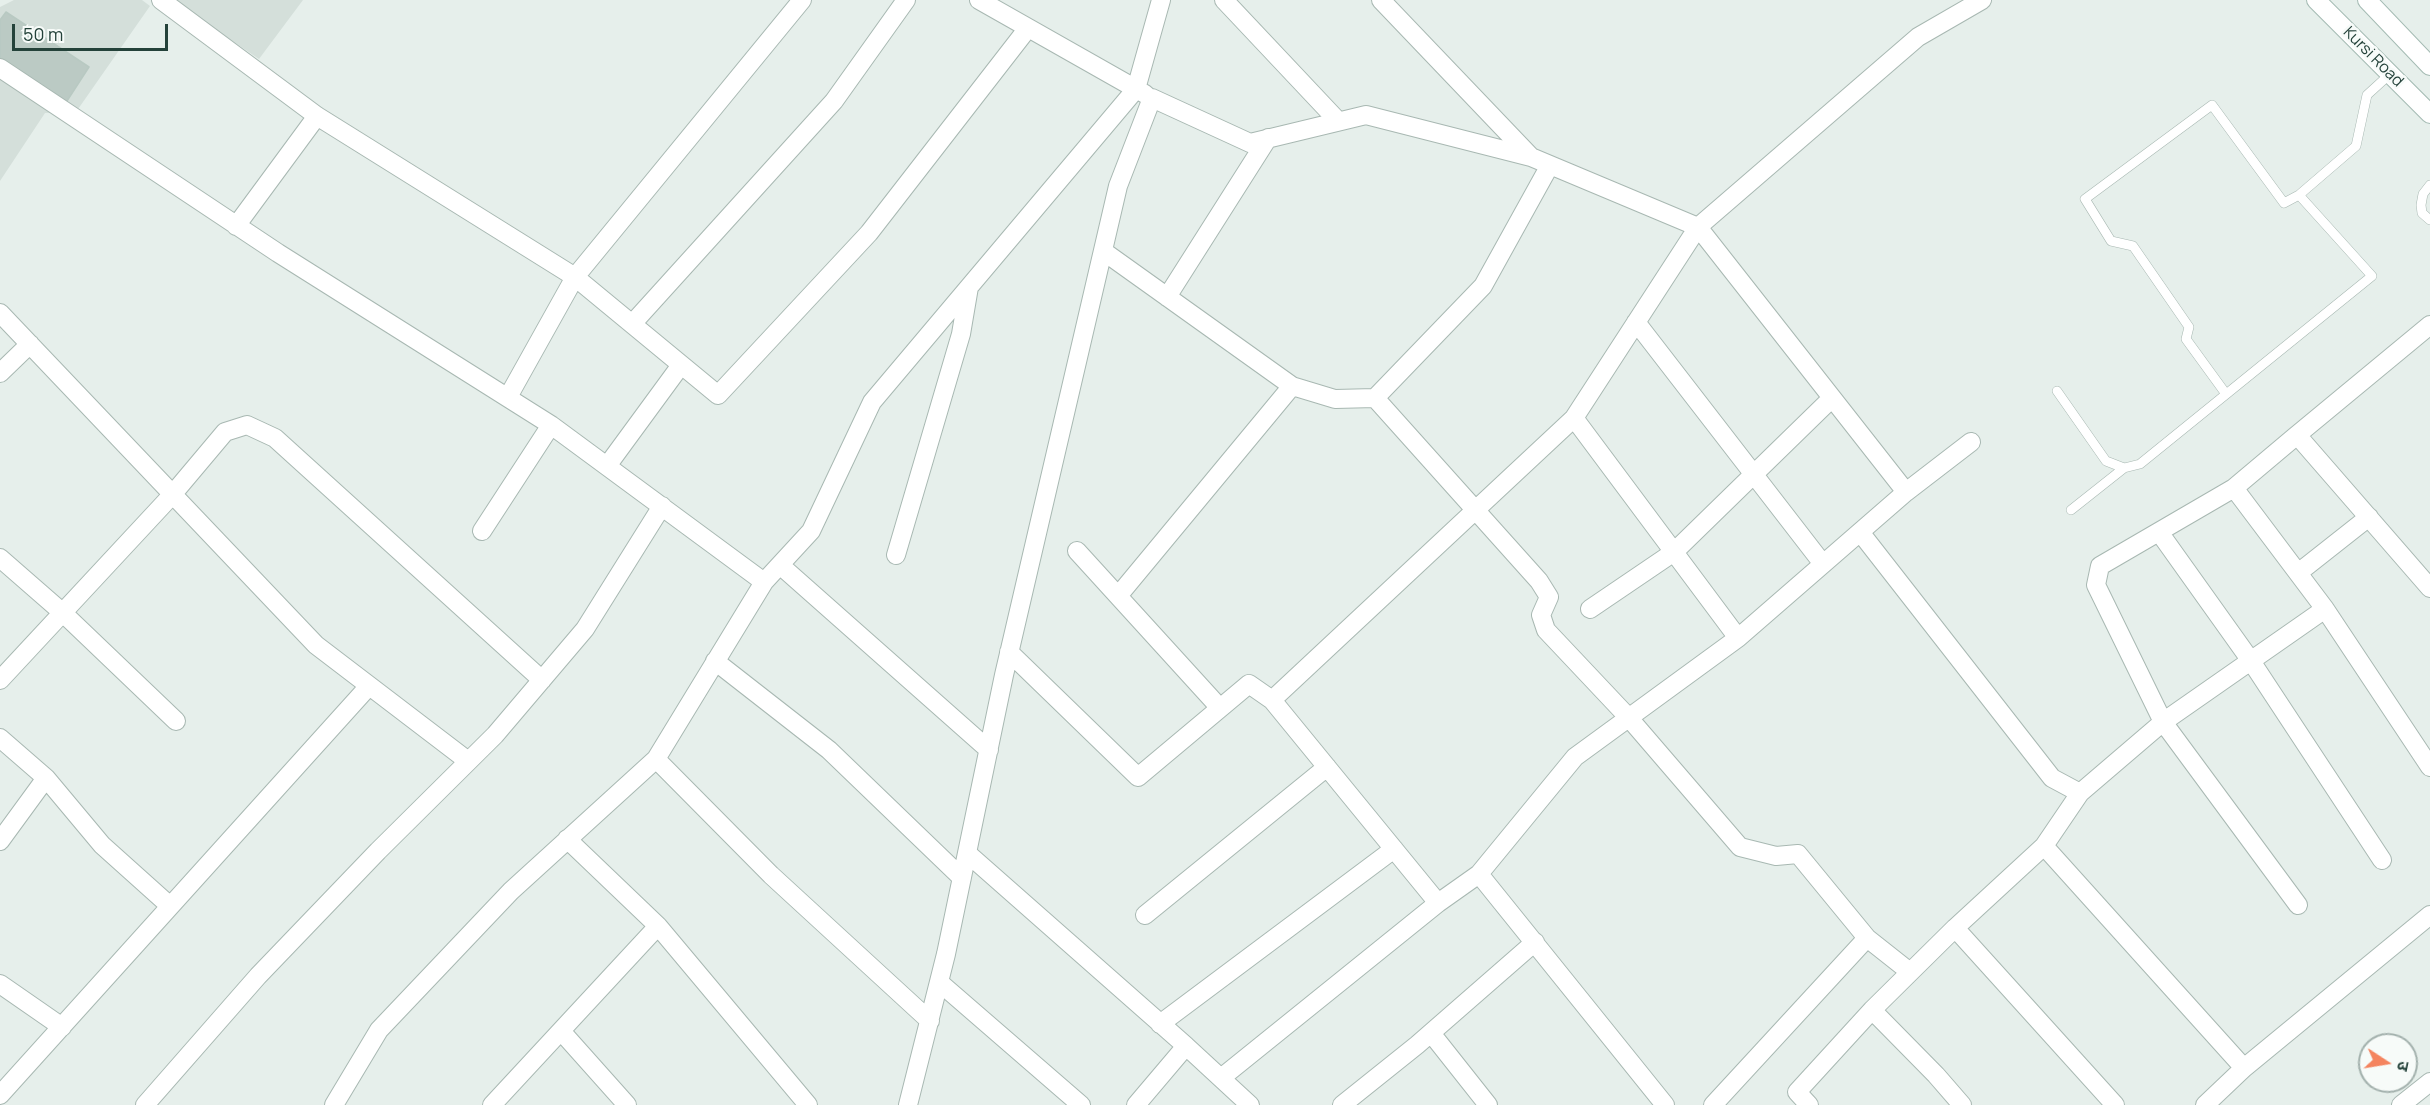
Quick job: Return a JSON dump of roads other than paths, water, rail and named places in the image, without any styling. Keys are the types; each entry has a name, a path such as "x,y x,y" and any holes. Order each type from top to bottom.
{"street":[{"path":"161,0 317,116 574,277 718,395 869,233 1028,28"},
{"path":"508,397 574,277 802,0"},
{"path":"632,324 834,101 906,0"},
{"path":"980,0 1144,94 1250,143 1366,115 1530,157 1698,227 1906,492"},
{"path":"908,1105 939,982 1010,652 1118,186 1144,94 1161,0"},
{"path":"1224,0 1338,122"},
{"path":"1381,0 1530,157"},
{"path":"1272,700 1574,418 1698,227 1918,37 1982,0"},
{"name":"Kursi Road","path":"2316,0 2430,114"},
{"name":"Kursi Road","path":"2367,0 2430,66"},
{"path":"0,68 236,226 551,425 764,582"},
{"path":"334,1105 379,1030 511,891 656,759 764,582 811,531 872,402 969,286 1144,94"},
{"path":"236,226 317,116"},
{"path":"1167,297 1268,138"},
{"path":"1103,251 1292,386 1335,399 1375,398 1483,286 1550,165"},
{"path":"896,555 961,334 969,286"},
{"path":"0,313 316,645 468,761"},
{"path":"1636,322 1823,564"},
{"path":"2298,905 2163,722 2096,585 2100,566 2234,488 2430,325"},
{"path":"0,373 30,344"},
{"path":"607,466 681,365"},
{"path":"1118,596 1292,386"},
{"path":"1375,398 1539,581 1549,597 1541,615 1546,630 1629,718 1740,847 1776,856 1798,854 1867,938 1910,972"},
{"path":"1590,609 1674,552 1832,398"},
{"path":"1574,418 1738,638"},
{"path":"0,680 172,495 225,432 247,425 275,438 542,680"},
{"path":"482,531 551,425"},
{"path":"2297,435 2430,588"},
{"path":"1221,1078 1438,903 1479,874 1575,758 1738,638 1906,492 1971,442"},
{"path":"2234,488 2325,609 2430,767"},
{"path":"145,1105 258,976 495,735 585,629 662,506"},
{"path":"2298,573 2369,517"},
{"path":"1860,532 2052,778 2080,793"},
{"path":"2159,532 2251,661 2382,860"},
{"path":"1077,551 1220,708"},
{"path":"0,558 63,613 176,721"},
{"path":"780,565 988,750"},
{"path":"1809,1105 1797,1092 1910,972 2044,846 2080,793 2163,722 2325,609"},
{"path":"1010,652 1138,777 1249,684 1272,700 1438,903"},
{"path":"715,661 829,750 962,878"},
{"path":"0,1095 369,686"},
{"path":"0,738 46,778 102,845 170,906"},
{"path":"656,759 771,875 930,1021"},
{"path":"1145,915 1326,767"},
{"path":"0,841 46,778"},
{"path":"567,839 658,926 808,1105"},
{"path":"2044,846 2244,1068"},
{"path":"1160,1024 1394,849"},
{"path":"967,853 1250,1105"},
{"path":"1479,874 1665,1105"},
{"path":"2208,1104 2244,1068 2430,915"},
{"path":"492,1105 658,926"},
{"path":"1955,928 2115,1105"},
{"path":"1713,1105 1867,938"},
{"path":"1342,1105 1431,1033 1535,942"},
{"path":"939,982 1081,1105"},
{"path":"0,984 62,1027"},
{"path":"1872,1010 1962,1105"},
{"path":"561,1031 627,1105"},
{"path":"1431,1033 1488,1105"},
{"path":"1136,1105 1186,1046"},
{"path":"2401,1105 2430,1082"}],"lane":[{"path":"2226,394 2186,339 2189,327 2133,246 2111,241 2085,199 2212,105 2284,203 2299,195 2356,146 2367,95 2390,74"},
{"path":"2430,185 2423,194 2421,205 2422,213 2430,220"},
{"path":"2071,510 2124,468 2140,464 2372,276 2299,195"},
{"path":"2057,392 2106,461 2124,468"}]}
